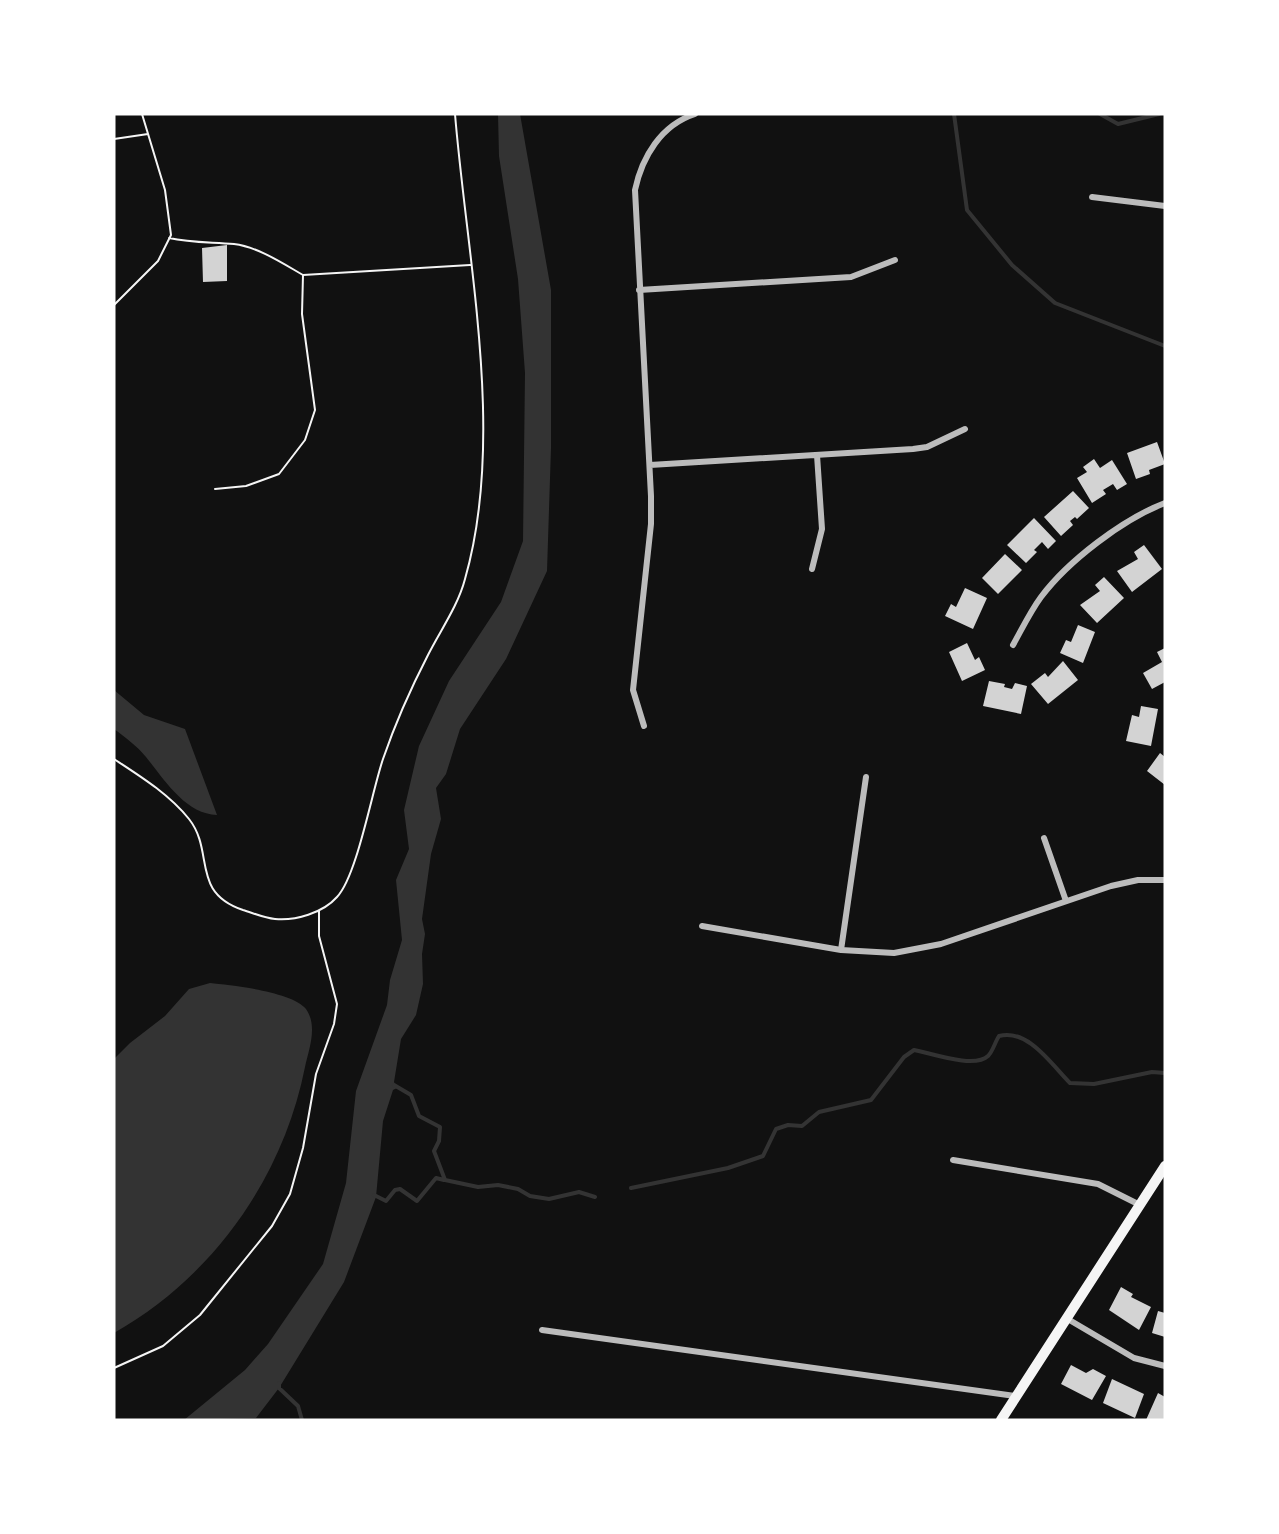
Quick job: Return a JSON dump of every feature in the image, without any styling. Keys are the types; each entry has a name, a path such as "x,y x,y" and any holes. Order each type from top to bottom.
{"main road":[{"path":"1001,1420 1165,1166"}],"street":[{"path":"644,726 633,690 651,524 650,465 634,201 639,173 657,140 672,126 695,114"},
{"path":"1092,197 1165,206"},
{"path":"639,290 851,277 895,260"},
{"path":"650,465 913,449 927,447 965,429"},
{"path":"812,569 822,530 817,455"},
{"path":"1013,645 1040,598 1066,572 1125,521 1165,503"},
{"path":"841,950 866,777"},
{"path":"1044,838 1066,901"},
{"path":"702,926 874,954 926,949 1126,882 1165,880"},
{"path":"953,1160 1098,1184 1140,1205"},
{"path":"1065,1318 1134,1358 1165,1366"},
{"path":"542,1330 1015,1396"}],"path":[{"path":"114,305 158,261 169,238 165,190 142,114"},
{"path":"114,759 143,777 191,821 211,889 220,899 271,919 288,920 319,910 338,897 351,872 383,758 427,656 465,581 483,467 479,356 455,114"},
{"path":"114,139 148,134"},
{"path":"169,238 195,244 237,244 270,257 303,275 470,265"},
{"path":"215,489 246,486 279,474 305,440 315,410 302,314 303,275"},
{"path":"114,1368 163,1346 200,1315 272,1226 290,1194 303,1148 316,1074 334,1024 337,1004 318,936 319,910"}],"shaded area":[{"path":"498,114 520,114 551,290 551,448 547,571 506,659 460,729 446,774 436,788 441,819 431,854 422,919 425,934 422,954 423,984 416,1015 401,1039 394,1082 397,1088 393,1090 383,1121 376,1197 344,1282 279,1388 256,1418 184,1420 245,1370 268,1344 323,1264 346,1183 356,1091 387,1005 390,980 402,940 396,880 409,849 404,810 419,746 449,681 501,602 523,541 525,373 518,279 499,156"},
{"path":"114,690 144,715 185,729 217,815 195,809 185,802 139,749 114,729"},
{"path":"210,983 276,994 299,1003 306,1009 310,1016 312,1038 295,1108 280,1148 261,1185 238,1221 183,1283 150,1310 114,1333 114,1059 130,1043 165,1016 189,989"}],"building":[{"path":"227,245 227,281 203,282 202,248"},
{"path":"1157,442 1165,464 1149,470 1150,474 1136,479 1127,453"},
{"path":"1094,459 1100,468 1112,460 1127,484 1117,490 1113,484 1103,490 1106,494 1092,503 1077,478 1087,472 1083,467"},
{"path":"1073,491 1089,508 1077,519 1075,517 1070,521 1073,525 1061,536 1044,517"},
{"path":"1034,518 1056,541 1048,549 1042,542 1034,550 1037,552 1026,563 1007,545"},
{"path":"1144,545 1162,569 1132,592 1117,571 1138,559 1134,552"},
{"path":"1005,554 1022,570 998,594 982,578"},
{"path":"1104,577 1124,598 1097,623 1080,605 1100,591 1095,585"},
{"path":"965,588 987,598 973,629 945,616 951,604 956,607"},
{"path":"1078,625 1095,632 1083,663 1060,653 1066,640 1071,642"},
{"path":"967,643 975,660 979,657 985,670 962,681 949,652"},
{"path":"1165,648 1165,682 1152,689 1143,673 1162,662 1157,652"},
{"path":"1063,661 1078,680 1048,704 1031,684 1045,673 1048,677"},
{"path":"989,681 1005,684 1004,687 1012,689 1015,683 1027,686 1021,714 983,706"},
{"path":"1141,706 1158,709 1151,746 1126,741 1132,715 1139,717"},
{"path":"1160,753 1165,757 1165,785 1147,771"},
{"path":"1121,1287 1133,1294 1131,1297 1151,1307 1139,1330 1109,1310"},
{"path":"1158,1311 1165,1313 1165,1337 1152,1333"},
{"path":"1071,1365 1086,1373 1093,1369 1106,1376 1092,1400 1061,1384"},
{"path":"1112,1379 1144,1394 1135,1418 1103,1403"},
{"path":"1158,1393 1165,1397 1165,1420 1146,1420"}],"waterway":[{"path":"954,114 967,210 1012,265 1055,303 1165,346"},
{"path":"1100,114 1118,124 1159,114"},
{"path":"631,1188 728,1168 763,1156 776,1129 788,1125 802,1126 819,1112 871,1100 904,1057 914,1050 963,1061 981,1060 988,1056 999,1036 1010,1035 1020,1037 1039,1050 1070,1083 1094,1084 1152,1072 1165,1073"},
{"path":"394,1085 411,1095 419,1116 440,1127 439,1141 434,1151 445,1180 478,1187 498,1185 518,1189 530,1196 549,1199 579,1192 595,1197"},
{"path":"374,1195 386,1201 395,1190 400,1189 417,1201 436,1178 444,1180"},
{"path":"279,1383 279,1388 298,1406 302,1420"}]}
